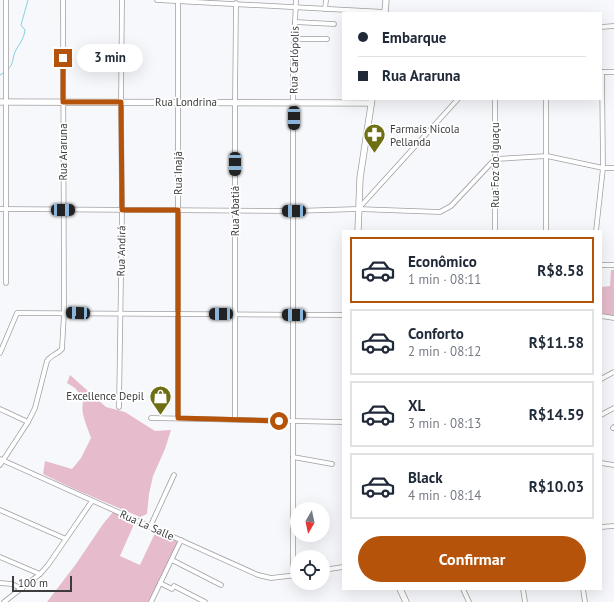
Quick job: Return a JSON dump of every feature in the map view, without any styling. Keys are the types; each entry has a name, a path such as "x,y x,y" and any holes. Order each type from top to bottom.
{"street":[{"path":"6,0 6,74 2,102 6,208 6,283"},
{"name":"Rua Araruna","path":"28,422 39,396 47,361 50,356 62,349 64,313 63,0"},
{"name":"Rua Andirá","path":"119,407 122,210 122,0"},
{"path":"157,0 236,3 370,12"},
{"name":"Rua Carlópolis","path":"295,550 293,457 293,103 296,0"},
{"path":"325,9 326,0"},
{"path":"385,12 386,0"},
{"name":"Rua Inajá","path":"178,1 178,418"},
{"name":"Rua Abatiá","path":"235,419 236,3"},
{"path":"295,22 334,24"},
{"path":"602,27 614,26"},
{"path":"294,39 326,40"},
{"path":"602,72 614,72"},
{"path":"358,209 457,100"},
{"name":"Rua Foz do Iguaçu","path":"495,100 495,230"},
{"path":"546,100 546,230"},
{"path":"596,230 603,168 602,100"},
{"path":"358,230 361,171 372,101"},
{"name":"Rua Londrina","path":"2,102 293,103 372,101"},
{"path":"0,208 63,210 294,211 358,209 440,212 451,206 495,159 546,156 603,168 614,168"},
{"path":"602,265 614,265"},
{"path":"0,353 17,313 342,315"},
{"path":"602,316 614,318"},
{"path":"602,378 614,372"},
{"path":"602,414 614,408"},
{"path":"0,409 28,422 0,465"},
{"path":"151,418 342,422"},
{"path":"293,457 332,464"},
{"name":"Rua La Salle","path":"2,460 262,577 271,578 290,576"},
{"path":"602,463 614,465"},
{"path":"150,527 174,475"},
{"path":"4,602 40,574 66,540 92,501"},
{"path":"0,510 66,540"},
{"path":"602,528 614,526"},
{"path":"151,602 181,540"},
{"path":"0,557 40,574"},
{"path":"172,560 221,584"},
{"path":"330,569 342,567"},
{"path":"0,583 12,584 22,589"},
{"path":"160,583 172,589 174,586 205,602"},
{"path":"400,590 406,602"},
{"path":"463,590 469,602"},
{"path":"523,590 525,602"},
{"path":"583,590 585,602"}],"shaded area":[{"path":"611,270 614,270 614,317 602,314 602,287 610,286"},
{"path":"70,375 106,407 125,412 155,431 171,430 165,449 153,476 147,514 140,517 43,474 45,461 72,469 81,458 91,438 82,409 84,399 75,388 67,383"},
{"path":"113,512 135,522 120,556 140,565 156,531 178,542 148,602 47,602 76,564 103,524"}],"waterway":[{"path":"7,70 12,64 15,52 24,36 25,30 21,25 28,0"},
{"path":"0,75 5,72"}],"place":[{"name":"Farmais Nicola Pellanda","path":"374,154"},
{"name":"Excellence Depil","path":"160,416"}],"route":[{"path":"63,58 63,102 121,102 122,210 178,210 178,418 279,421"}]}
